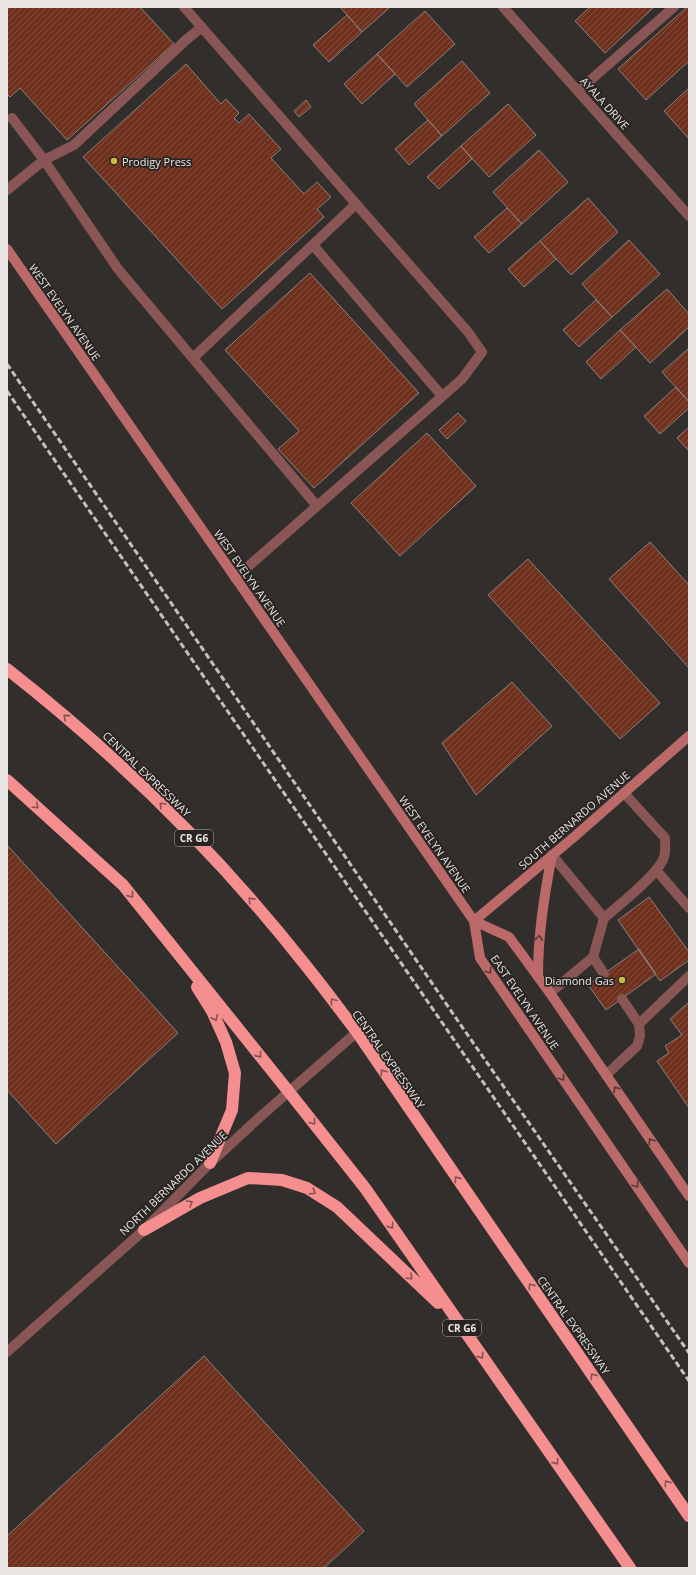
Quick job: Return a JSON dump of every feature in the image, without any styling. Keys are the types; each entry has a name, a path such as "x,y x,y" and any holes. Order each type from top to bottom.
{"highway":[{"name":"CENTRAL EXPRESSWAY","path":"7,668 89,736 148,791 209,854 267,918 297,954 357,1032 689,1516"},
{"name":"CR G6","path":"7,780 123,885 365,1188 456,1321 630,1568"},
{"path":"165,937 212,1011 226,1042 235,1073 232,1110 210,1163"},
{"path":"144,1230 200,1198 248,1178 282,1180 307,1188 337,1207 456,1321"}],"main road":[{"name":"WEST EVELYN AVENUE","path":"7,249 474,921"},
{"name":"SOUTH BERNARDO AVENUE","path":"474,921 552,856 689,736"},
{"path":"538,977 538,943 543,898 552,856"},
{"path":"474,921 509,937 550,993 689,1196"},
{"name":"EAST EVELYN AVENUE","path":"474,921 480,958 689,1263"}],"street":[{"path":"184,7 468,332 482,352 462,379 235,578"},
{"name":"AYALA DRIVE","path":"503,7 689,216"},
{"path":"578,91 674,7"},
{"path":"7,190 44,160 74,145 186,40 202,27"},
{"path":"12,118 44,160 118,269 317,506"},
{"path":"193,358 356,204"},
{"path":"313,245 442,396"},
{"path":"550,993 593,957 604,918 637,890 656,870 664,858 665,838 624,793"},
{"path":"552,856 604,918"},
{"path":"656,870 689,908"},
{"path":"593,957 604,974"},
{"path":"639,1024 689,976"},
{"path":"606,1075 637,1046 640,1036 639,1024 622,999"},
{"name":"NORTH BERNARDO AVENUE","path":"7,1352 144,1230 210,1163 357,1032"}],"building":[{"path":"7,7 140,7 174,44 67,140 20,88 10,97 7,94"},
{"path":"340,7 390,7 362,32"},
{"path":"590,7 654,7 605,53 575,21"},
{"path":"687,7 689,7 689,61 646,100 618,69"},
{"path":"425,11 455,44 407,87 377,54"},
{"path":"347,15 362,32 329,62 313,45"},
{"path":"377,54 395,74 362,104 344,84"},
{"path":"462,61 490,93 442,136 414,104"},
{"path":"186,64 221,104 226,99 239,113 234,118 239,123 249,114 281,149 271,158 304,194 317,182 331,197 317,209 324,217 222,309 83,157"},
{"path":"689,88 689,139 664,111"},
{"path":"306,100 311,107 299,117 294,111"},
{"path":"508,104 536,135 489,177 461,146"},
{"path":"428,120 442,136 409,165 395,149"},
{"path":"461,146 472,159 439,189 427,177"},
{"path":"539,150 568,182 522,224 493,192"},
{"path":"588,198 618,232 571,275 540,241"},
{"path":"507,208 522,224 489,253 474,237"},
{"path":"629,240 660,274 612,317 582,284"},
{"path":"540,241 556,259 524,287 508,269"},
{"path":"310,273 419,393 314,488 278,449 299,431 225,350"},
{"path":"667,289 689,314 689,327 650,363 620,330"},
{"path":"596,300 612,317 579,347 563,330"},
{"path":"620,330 636,347 601,379 586,362"},
{"path":"689,348 689,402 662,372"},
{"path":"676,387 689,402 689,408 660,434 644,416"},
{"path":"458,413 466,421 447,439 439,430"},
{"path":"689,427 689,451 677,438"},
{"path":"427,433 476,486 400,556 351,503"},
{"path":"650,542 689,585 689,668 609,579"},
{"path":"528,559 660,703 620,739 488,595"},
{"path":"512,682 552,726 476,795 442,743"},
{"path":"7,845 178,1033 56,1144 7,1090"},
{"path":"649,897 689,952 689,960 660,981 618,920"},
{"name":"Diamond Gas","path":"639,949 656,974 606,1010 588,985"},
{"path":"689,1002 689,1108 657,1061 669,1053 665,1046 682,1035 670,1019"},
{"path":"204,1356 364,1531 324,1568 7,1568 7,1536"}],"railway":[{"path":"7,364 458,1021 689,1353"},
{"path":"7,391 689,1381"}],"place":[{"name":"Prodigy Press","path":"114,161"},
{"name":"Diamond Gas","path":"622,980"}]}
